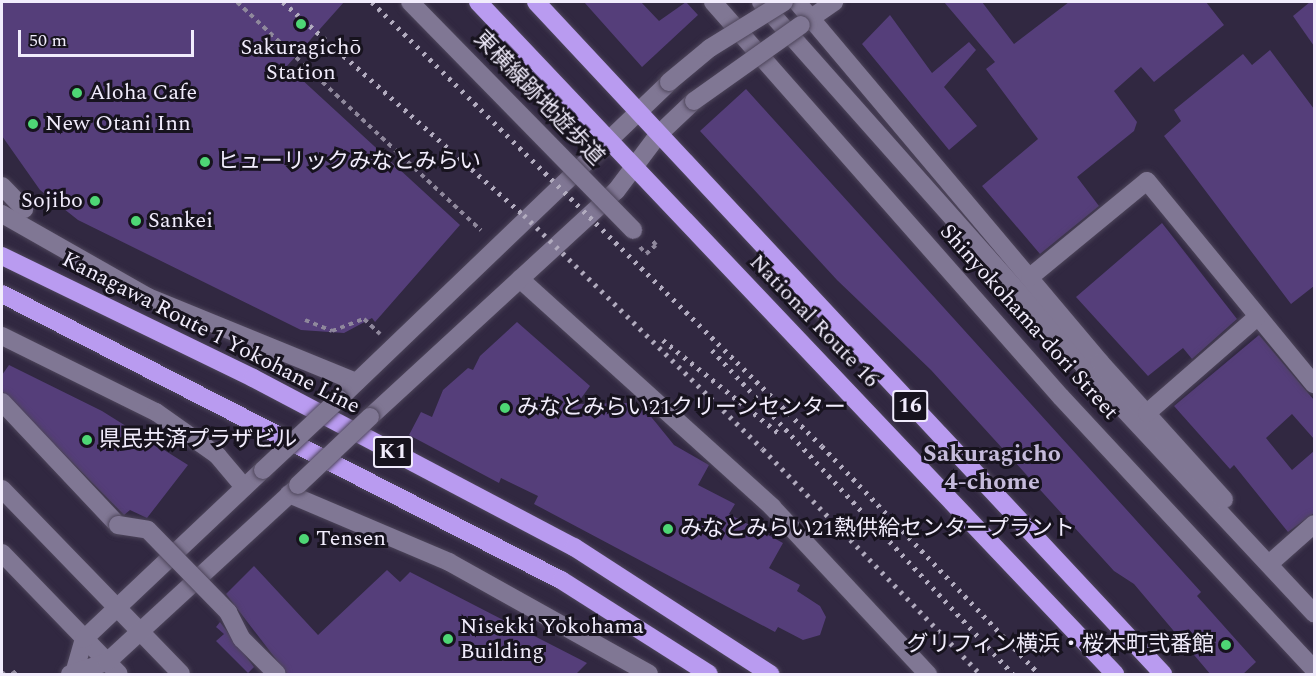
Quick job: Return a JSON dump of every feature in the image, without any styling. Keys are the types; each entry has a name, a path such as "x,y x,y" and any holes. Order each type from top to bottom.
{"highway":[{"name":"National Route 16","path":"478,2 1115,675"},
{"name":"National Route 16","path":"536,2 1163,675"},
{"name":"Kanagawa Route 1 Yokohane Line","path":"2,256 253,378 574,547 770,675"},
{"name":"K1","path":"2,294 561,580 709,675"}],"street":[{"name":"東横線跡地遊歩道","path":"410,2 635,227"},
{"name":"Shinyokohama-dori Street","path":"713,2 1061,397 1314,669"},
{"name":"Shinyokohama-dori Street","path":"761,2 1231,524 1314,613"},
{"path":"784,2 710,48 636,111 339,399 84,639 72,672 113,668 140,631 616,191 658,135 694,102 834,2"},
{"path":"797,2 807,21 1147,413 1223,497 1231,524"},
{"path":"1030,277 1147,181 1256,318 1314,384"},
{"path":"2,186 24,209"},
{"path":"2,214 148,297 356,382"},
{"path":"520,279 772,507 928,675"},
{"path":"1147,413 1256,318"},
{"path":"2,336 156,412 217,455 244,488"},
{"path":"2,402 118,525 148,530 228,612 242,639 277,675"},
{"path":"2,489 181,675"},
{"path":"293,490 449,562 649,675"},
{"path":"1269,564 1314,524"},
{"path":"2,553 113,668"}],"path":[{"path":"237,2 481,231"},
{"path":"305,320 332,331 364,319 381,335"}],"building":[{"name":"ヒューリックみなとみらい","path":"2,2 344,2 287,66 460,225 375,322 372,318 344,333 301,330 78,220 40,190 2,136"},
{"path":"584,2 641,2 659,21 686,2 698,15 642,67"},
{"path":"944,2 982,2 1014,44 1069,2 1206,2 1224,25 1154,82 1141,67 1114,91 1137,122 1134,131 1077,177 1099,206 1040,254 982,186 1038,139 986,69 995,62"},
{"path":"1310,2 1314,2 1314,46 1293,16"},
{"path":"890,15 932,73 969,42 976,50 944,87 977,126 949,150 862,44"},
{"path":"1270,50 1314,109 1314,286 1291,304 1164,136 1181,121 1174,110 1243,54 1252,65"},
{"path":"746,89 1201,592 1197,596 1256,662 1242,675 1211,675 1134,584 1114,571 931,370 837,280 700,131"},
{"path":"1162,223 1237,319 1192,359 1183,348 1148,376 1076,297"},
{"name":"みなとみらい21熱供給センタープラント","path":"517,322 590,386 577,404 626,403 644,408 674,445 709,465 698,485 735,504 729,514 783,543 769,568 800,585 797,591 820,606 826,617 820,635 803,640 778,627 775,632 534,504 538,496 501,478 499,483 409,435 421,412 432,417 443,390 468,368 473,370 480,356"},
{"path":"1259,335 1314,400 1314,439 1292,414 1266,438 1292,470 1314,451 1314,513 1288,532 1234,465 1230,469 1174,406"},
{"name":"県民共済プラザビル","path":"9,365 102,411 188,465 147,518 130,510 124,515 2,391 2,375"},
{"path":"254,566 318,635 387,570 400,582 410,572 587,663 575,675 288,675 226,594"},
{"path":"220,622 254,667 248,673 216,641 224,634 216,627"}],"railway":[{"path":"283,2 524,215 763,449 980,674"},
{"path":"372,2 822,446 1039,674"},
{"path":"663,340 780,434"},
{"path":"712,350 1013,674"}],"place":[{"name":"Sakuragichō Station","path":"301,24"},
{"name":"Aloha Cafe","path":"77,93"},
{"name":"New Otani Inn","path":"33,124"},
{"name":"ヒューリックみなとみらい","path":"205,162"},
{"name":"Sojibo","path":"95,201"},
{"name":"Sankei","path":"136,221"},
{"name":"みなとみらい21クリーンセンター","path":"505,408"},
{"name":"県民共済プラザビル","path":"87,440"},
{"name":"みなとみらい21熱供給センタープラント","path":"668,529"},
{"name":"Tensen","path":"304,539"},
{"name":"Nisekki Yokohama Building","path":"448,639"},
{"name":"グリフィン横浜・桜木町弐番館","path":"1226,645"}],"district":[{"name":"Sakuragicho 4-chome","path":"992,469"}]}
